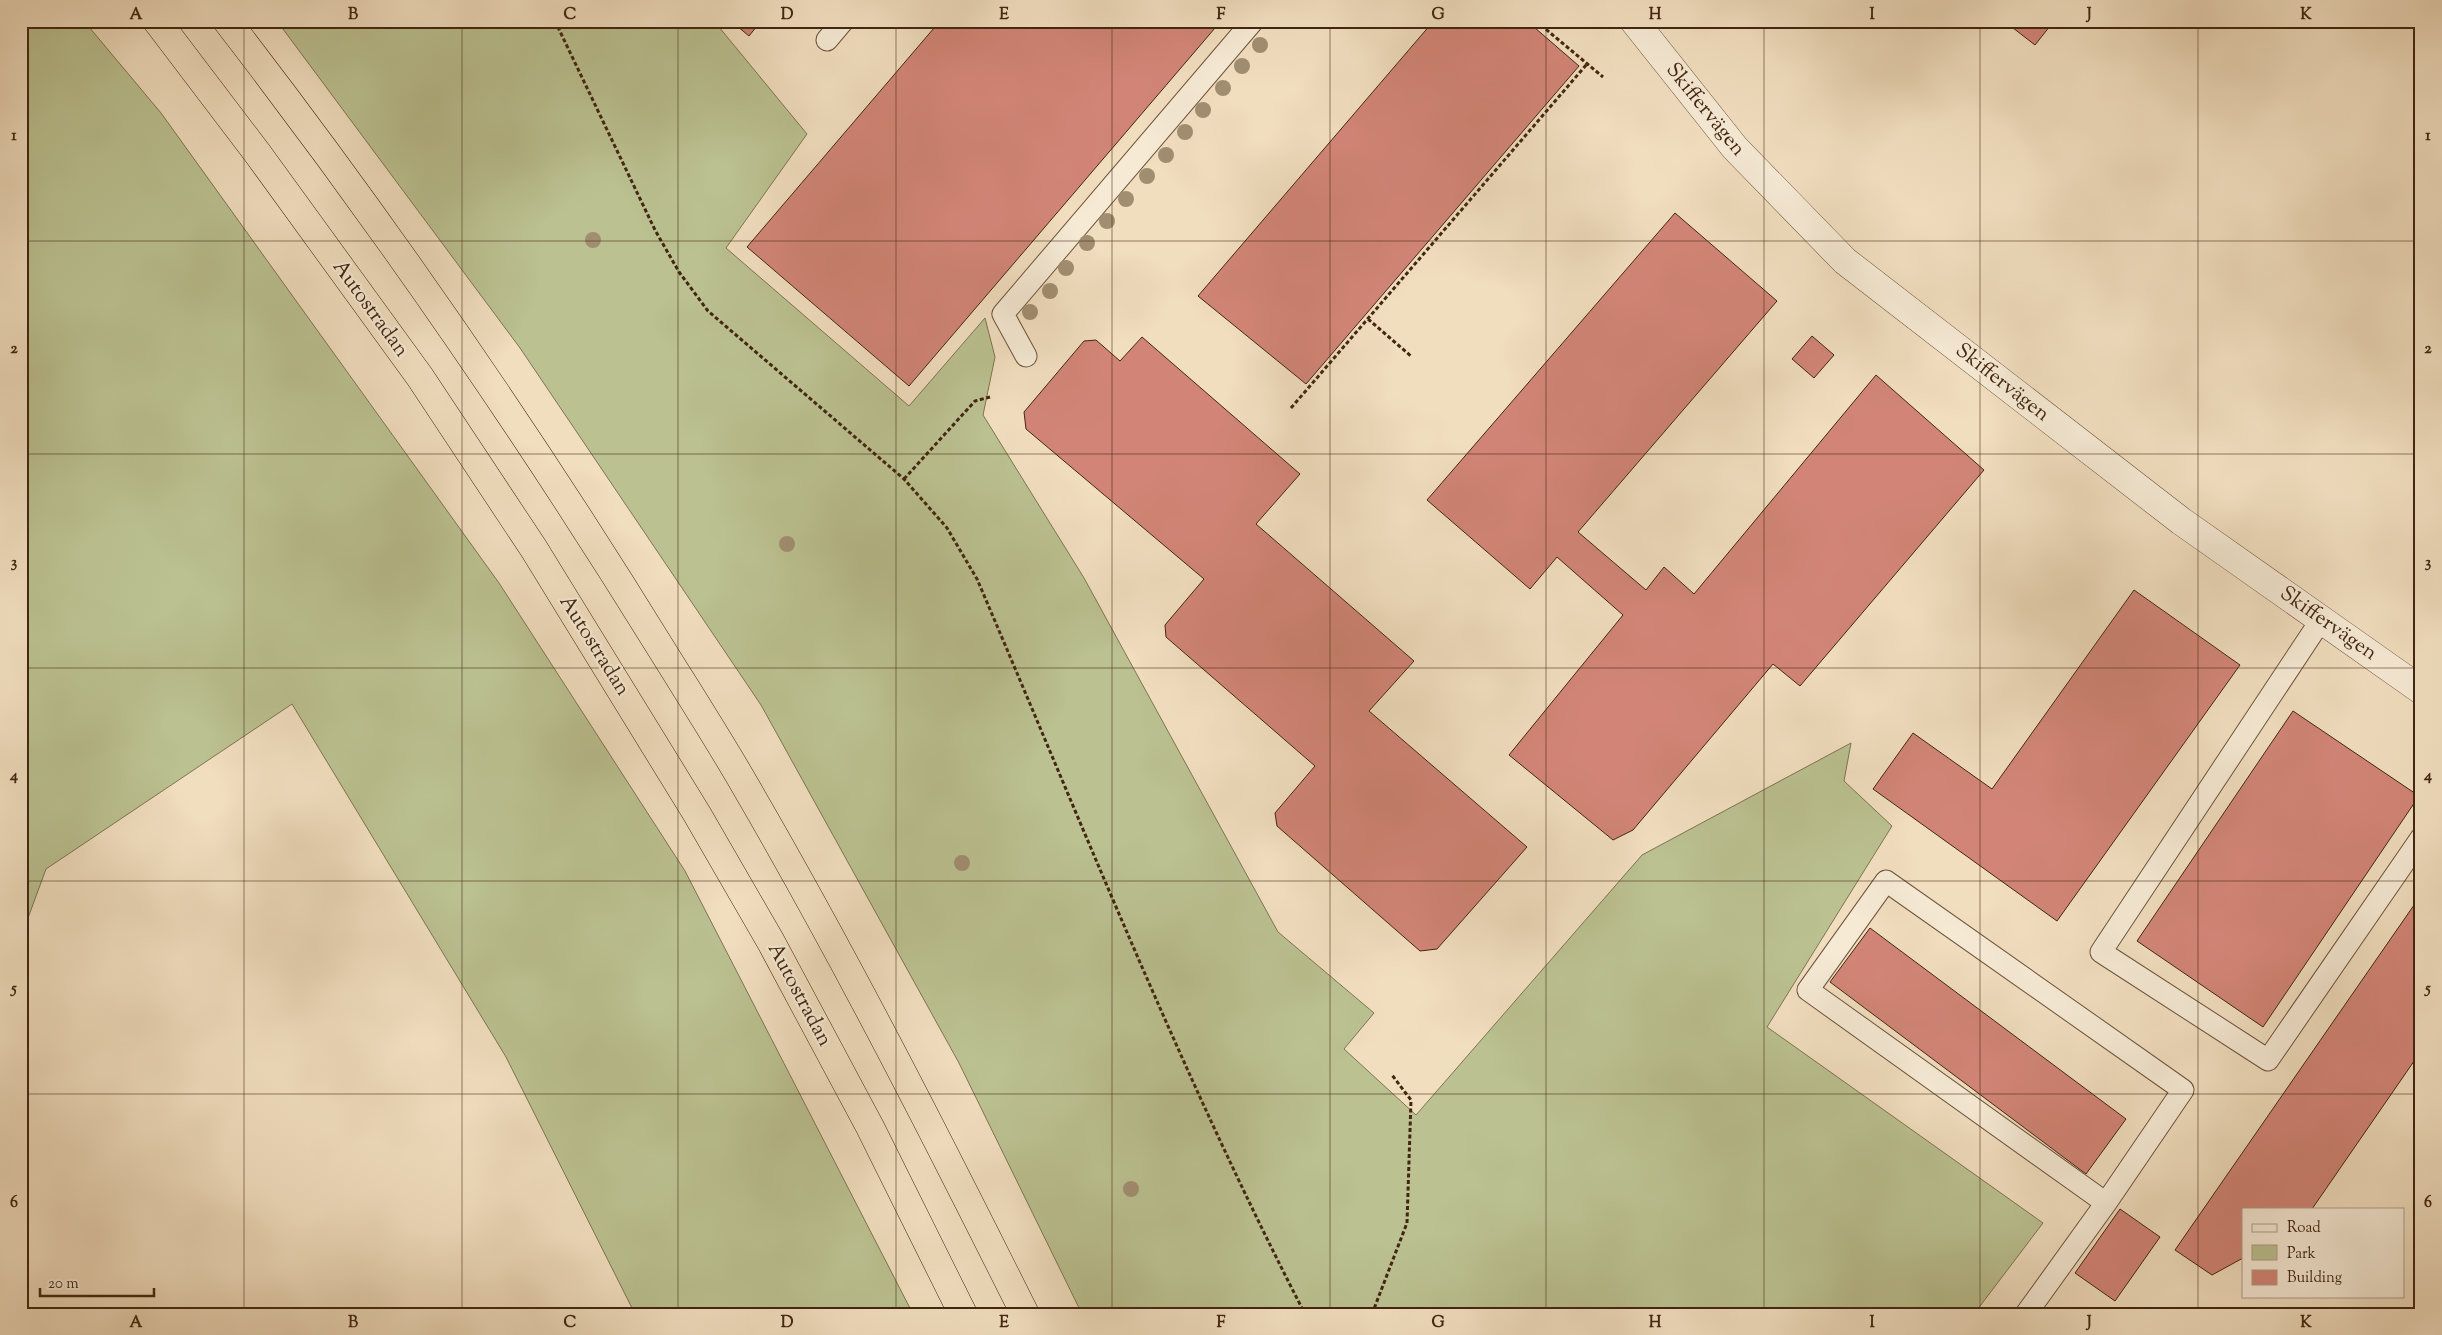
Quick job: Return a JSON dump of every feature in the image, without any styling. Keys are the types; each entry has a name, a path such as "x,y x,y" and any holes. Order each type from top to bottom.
{"highway":[{"name":"Autostradan","path":"157,21 258,154 420,377 534,549 697,814 771,942 870,1127 963,1314"},
{"path":"227,21 303,120 462,341 584,524 744,784 813,906 920,1102 1025,1314"}],"street":[{"name":"Skiffervägen","path":"1634,21 1735,148 1844,261 2181,521 2421,690"}],"lane":[{"path":"828,40 843,21"},
{"path":"1026,356 1003,314 1253,21"},
{"path":"2321,620 2101,952 2268,1060 2421,838"},
{"path":"2026,1314 2106,1204 2183,1090 1886,881 1808,990 2106,1204"}],"path":[{"path":"555,21 655,230 679,272 708,311 904,479 947,528 977,579 1186,1063 1278,1261 1305,1314"},
{"path":"1536,21 1602,77"},
{"path":"1291,408 1587,64"},
{"path":"1368,319 1412,357"},
{"path":"904,479 975,401 990,397"},
{"path":"1372,1314 1407,1222 1411,1100 1392,1075"}],"green space":[{"path":"21,21 84,21 161,113 499,583 685,871 913,1314 635,1314 506,1057 292,704 46,869 21,937"},
{"path":"277,21 714,21 807,134 726,248 909,406 985,318 995,357 983,415 1084,578 1278,932 1374,1013 1344,1049 1416,1115 1642,855 1851,743 1844,781 1892,826 1767,1027 2043,1223 1974,1314 1082,1314 959,1063 761,705 520,348"}],"building":[{"path":"731,21 761,21 749,36"},
{"path":"940,21 1221,21 909,386 747,247"},
{"path":"1428,21 1527,21 1579,66 1306,384 1198,296 1431,24"},
{"path":"2004,21 2054,21 2035,45"},
{"path":"1675,213 1777,301 1578,532 1646,590 1664,567 1694,594 1876,375 1984,470 1800,686 1773,664 1633,830 1613,840 1509,755 1623,615 1557,557 1530,589 1427,500"},
{"path":"1812,336 1834,355 1814,378 1792,359"},
{"path":"1142,337 1300,474 1256,524 1414,661 1369,711 1527,847 1437,949 1420,951 1277,826 1275,813 1315,766 1166,637 1165,625 1204,579 1026,429 1024,412 1084,341 1096,340 1120,361"},
{"path":"2134,590 2240,665 2057,921 1873,789 1913,733 1992,789"},
{"path":"2293,711 2419,796 2263,1027 2137,941"},
{"path":"2421,895 2421,1051 2313,1208 2242,1208 2242,1259 2212,1275 2175,1250"},
{"path":"1870,928 2126,1119 2086,1174 1830,982"},
{"path":"2120,1209 2160,1237 2115,1301 2075,1273"}]}
